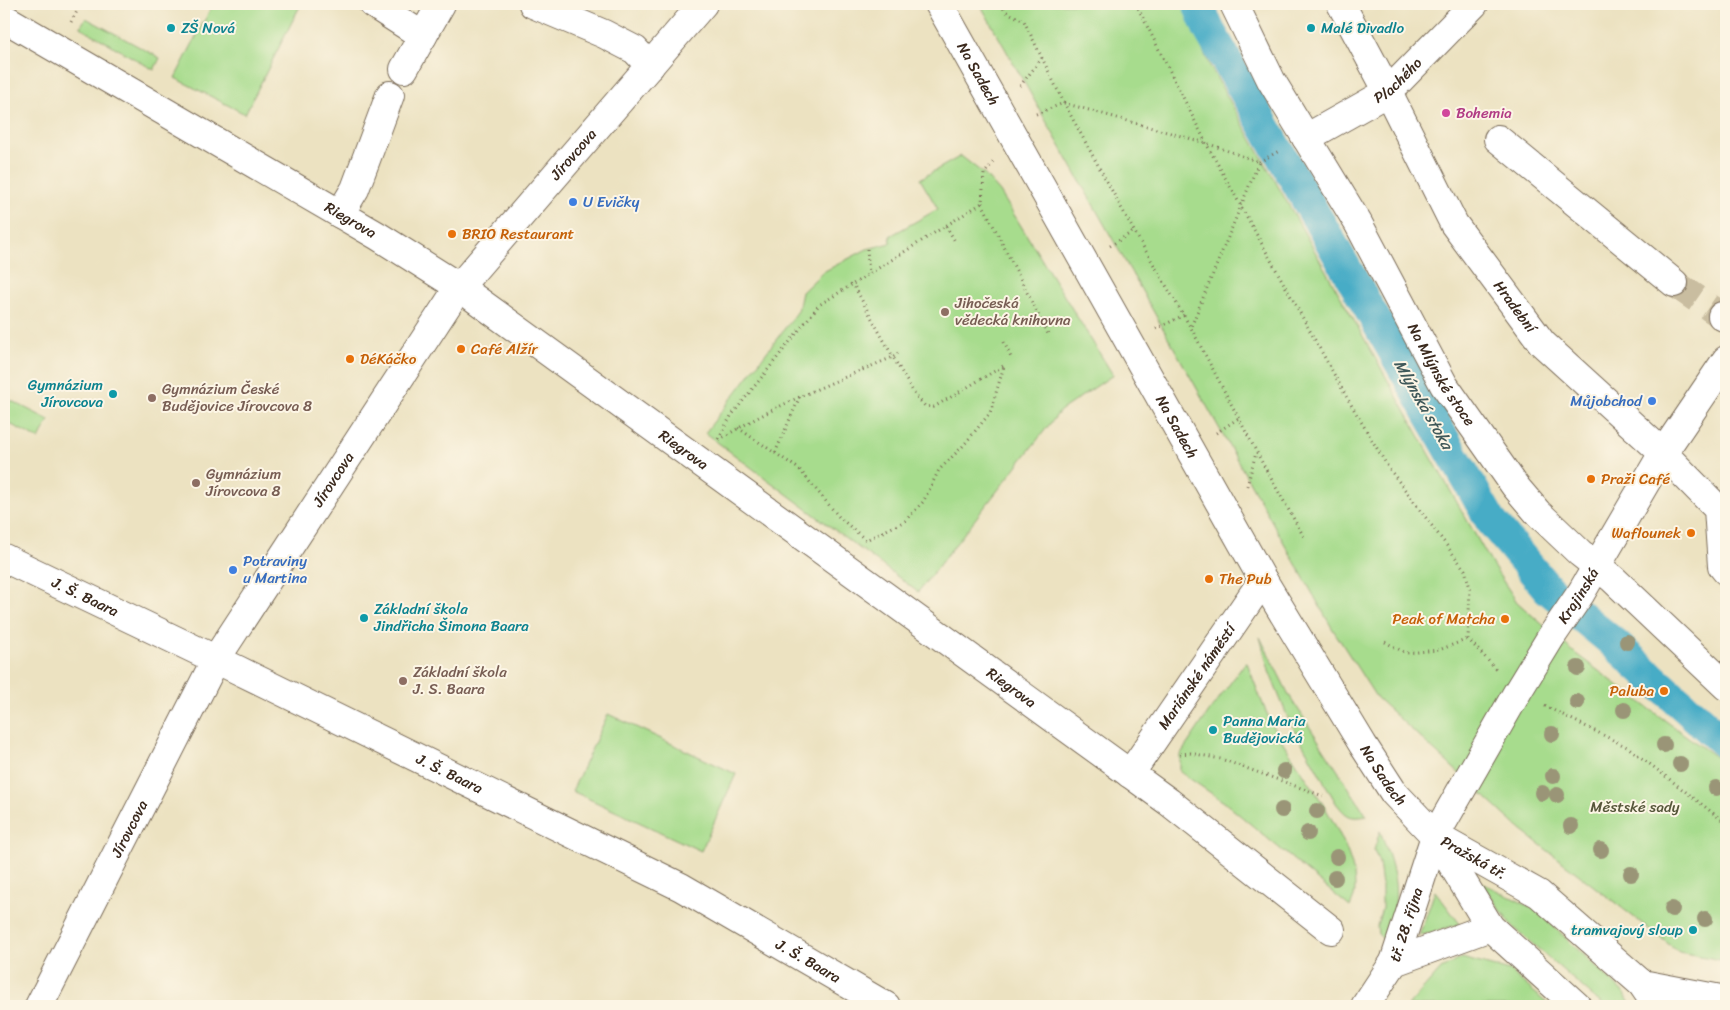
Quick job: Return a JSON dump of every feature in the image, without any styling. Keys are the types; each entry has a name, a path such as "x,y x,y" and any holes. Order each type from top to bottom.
{"street":[{"path":"373,4 423,36"},
{"path":"404,69 441,4"},
{"path":"533,4 604,34 635,50 650,66"},
{"name":"Jírovcova","path":"39,1006 216,659 459,287 703,4"},
{"name":"Na Sadech","path":"939,4 1263,580 1394,793 1436,836"},
{"name":"Na Mlýnské stoce","path":"1234,4 1271,80 1295,143 1358,223 1444,385 1515,486 1538,513 1580,553 1726,686"},
{"name":"Hradební","path":"1341,4 1388,92 1454,224 1542,343 1663,453 1718,509 1722,566 1726,571"},
{"name":"Plachého","path":"1295,143 1388,92 1474,4"},
{"name":"Riegrova","path":"4,18 340,214 459,287 1138,764 1169,802 1331,930"},
{"path":"340,214 355,189 390,95"},
{"path":"1498,139 1674,282"},
{"name":"Krajinská","path":"1436,836 1551,637 1581,593 1663,453 1726,360"},
{"name":"J. Š. Baara","path":"4,558 216,659 681,887 886,1006"},
{"name":"Mariánské náměstí","path":"1138,764 1263,580"},
{"name":"Pražská tř.","path":"1436,836 1490,927 1577,1006"},
{"name":"Pražská tř.","path":"1436,836 1539,894 1649,995"},
{"name":"tř. 28. října","path":"1365,1006 1394,962 1436,836"},
{"path":"1394,962 1490,927"},
{"path":"1649,995 1726,1000"}],"path":[{"path":"67,29 80,4"},
{"path":"1001,4 1006,11 1024,21 1064,103 1134,232 1184,315 1256,452 1304,536"},
{"path":"1136,4 1206,143 1346,396 1388,467 1465,570 1470,588 1468,639 1499,672"},
{"path":"1020,86 1042,58"},
{"path":"1036,114 1064,103 1206,143 1259,162"},
{"path":"1191,328 1259,162 1295,143"},
{"path":"994,161 984,174 982,203 1050,336"},
{"path":"898,354 801,395 738,428 717,442 731,416 819,304 982,203"},
{"path":"946,226 956,242"},
{"path":"1110,247 1134,232"},
{"path":"867,249 869,274"},
{"path":"738,428 799,469 839,518 866,540 905,521 923,502 939,470 963,446 990,413 1004,366 934,407 925,406 915,395 853,284"},
{"path":"1156,328 1184,315"},
{"path":"1004,342 1012,360"},
{"path":"775,453 801,395"},
{"path":"1216,433 1239,418"},
{"path":"1247,486 1256,452"},
{"path":"1385,642 1406,653 1439,650 1468,639"},
{"path":"1542,705 1629,748 1726,823"},
{"path":"1138,764 1190,753 1221,759 1323,796"}],"green space":[{"path":"213,4 301,4 245,114 175,78"},
{"name":"Městské sady","path":"980,4 1182,4 1210,66 1493,566 1517,602 1576,654 1726,764 1726,961 1679,952 1521,830 1376,697 1332,628"},
{"path":"86,18 160,58 154,70 80,27"},
{"path":"961,156 984,174 1000,192 1113,375 1060,411 918,592 705,433 798,311 802,292 823,272 867,249 891,243 890,236 938,209 920,179"},
{"path":"4,397 49,420 39,439 4,421"},
{"path":"1260,637 1289,695 1367,816 1349,816 1336,803 1288,718 1269,671"},
{"path":"1245,663 1248,665 1271,722 1338,831 1348,855 1354,877 1354,897 1350,907 1224,802 1180,772 1180,755"},
{"path":"608,714 736,774 701,851 572,791"},
{"path":"1380,831 1390,860 1396,899 1391,926 1385,941 1378,934 1377,926 1382,908 1382,885 1379,863 1374,850"},
{"path":"1482,883 1535,909 1625,994 1631,1006 1604,1006 1511,925"},
{"path":"1435,891 1460,924 1419,936"},
{"path":"1462,958 1510,971 1550,1006 1408,1006 1441,969"}],"waterway":[{"name":"Mlýnská stoka","path":"1198,4 1208,28 1491,521 1548,589 1610,640 1726,744"}],"tunnel":[{"path":"1674,283 1722,316"}],"place":[{"name":"ZŠ Nová","path":"171,28"},
{"name":"Malé Divadlo","path":"1311,28"},
{"name":"Bohemia","path":"1446,113"},
{"name":"U Evičky","path":"573,202"},
{"name":"BRIO Restaurant","path":"452,234"},
{"name":"Jihočeská vědecká knihovna","path":"945,312"},
{"name":"Café Alžír","path":"461,349"},
{"name":"DéKáčko","path":"350,359"},
{"name":"Gymnázium Jírovcova","path":"113,394"},
{"name":"Gymnázium České Budějovice Jírovcova 8","path":"152,398"},
{"name":"Můjobchod","path":"1652,401"},
{"name":"Praži Café","path":"1591,479"},
{"name":"Gymnázium Jírovcova 8","path":"196,483"},
{"name":"Waflounek","path":"1691,533"},
{"name":"Potraviny u Martina","path":"233,570"},
{"name":"The Pub","path":"1209,579"},
{"name":"Základní škola Jindřicha Šimona Baara","path":"364,618"},
{"name":"Peak of Matcha","path":"1505,619"},
{"name":"Základní škola J. S. Baara","path":"403,681"},
{"name":"Paluba","path":"1664,691"},
{"name":"Panna Maria Budějovická","path":"1213,730"},
{"name":"tramvajový sloup","path":"1693,930"}]}
